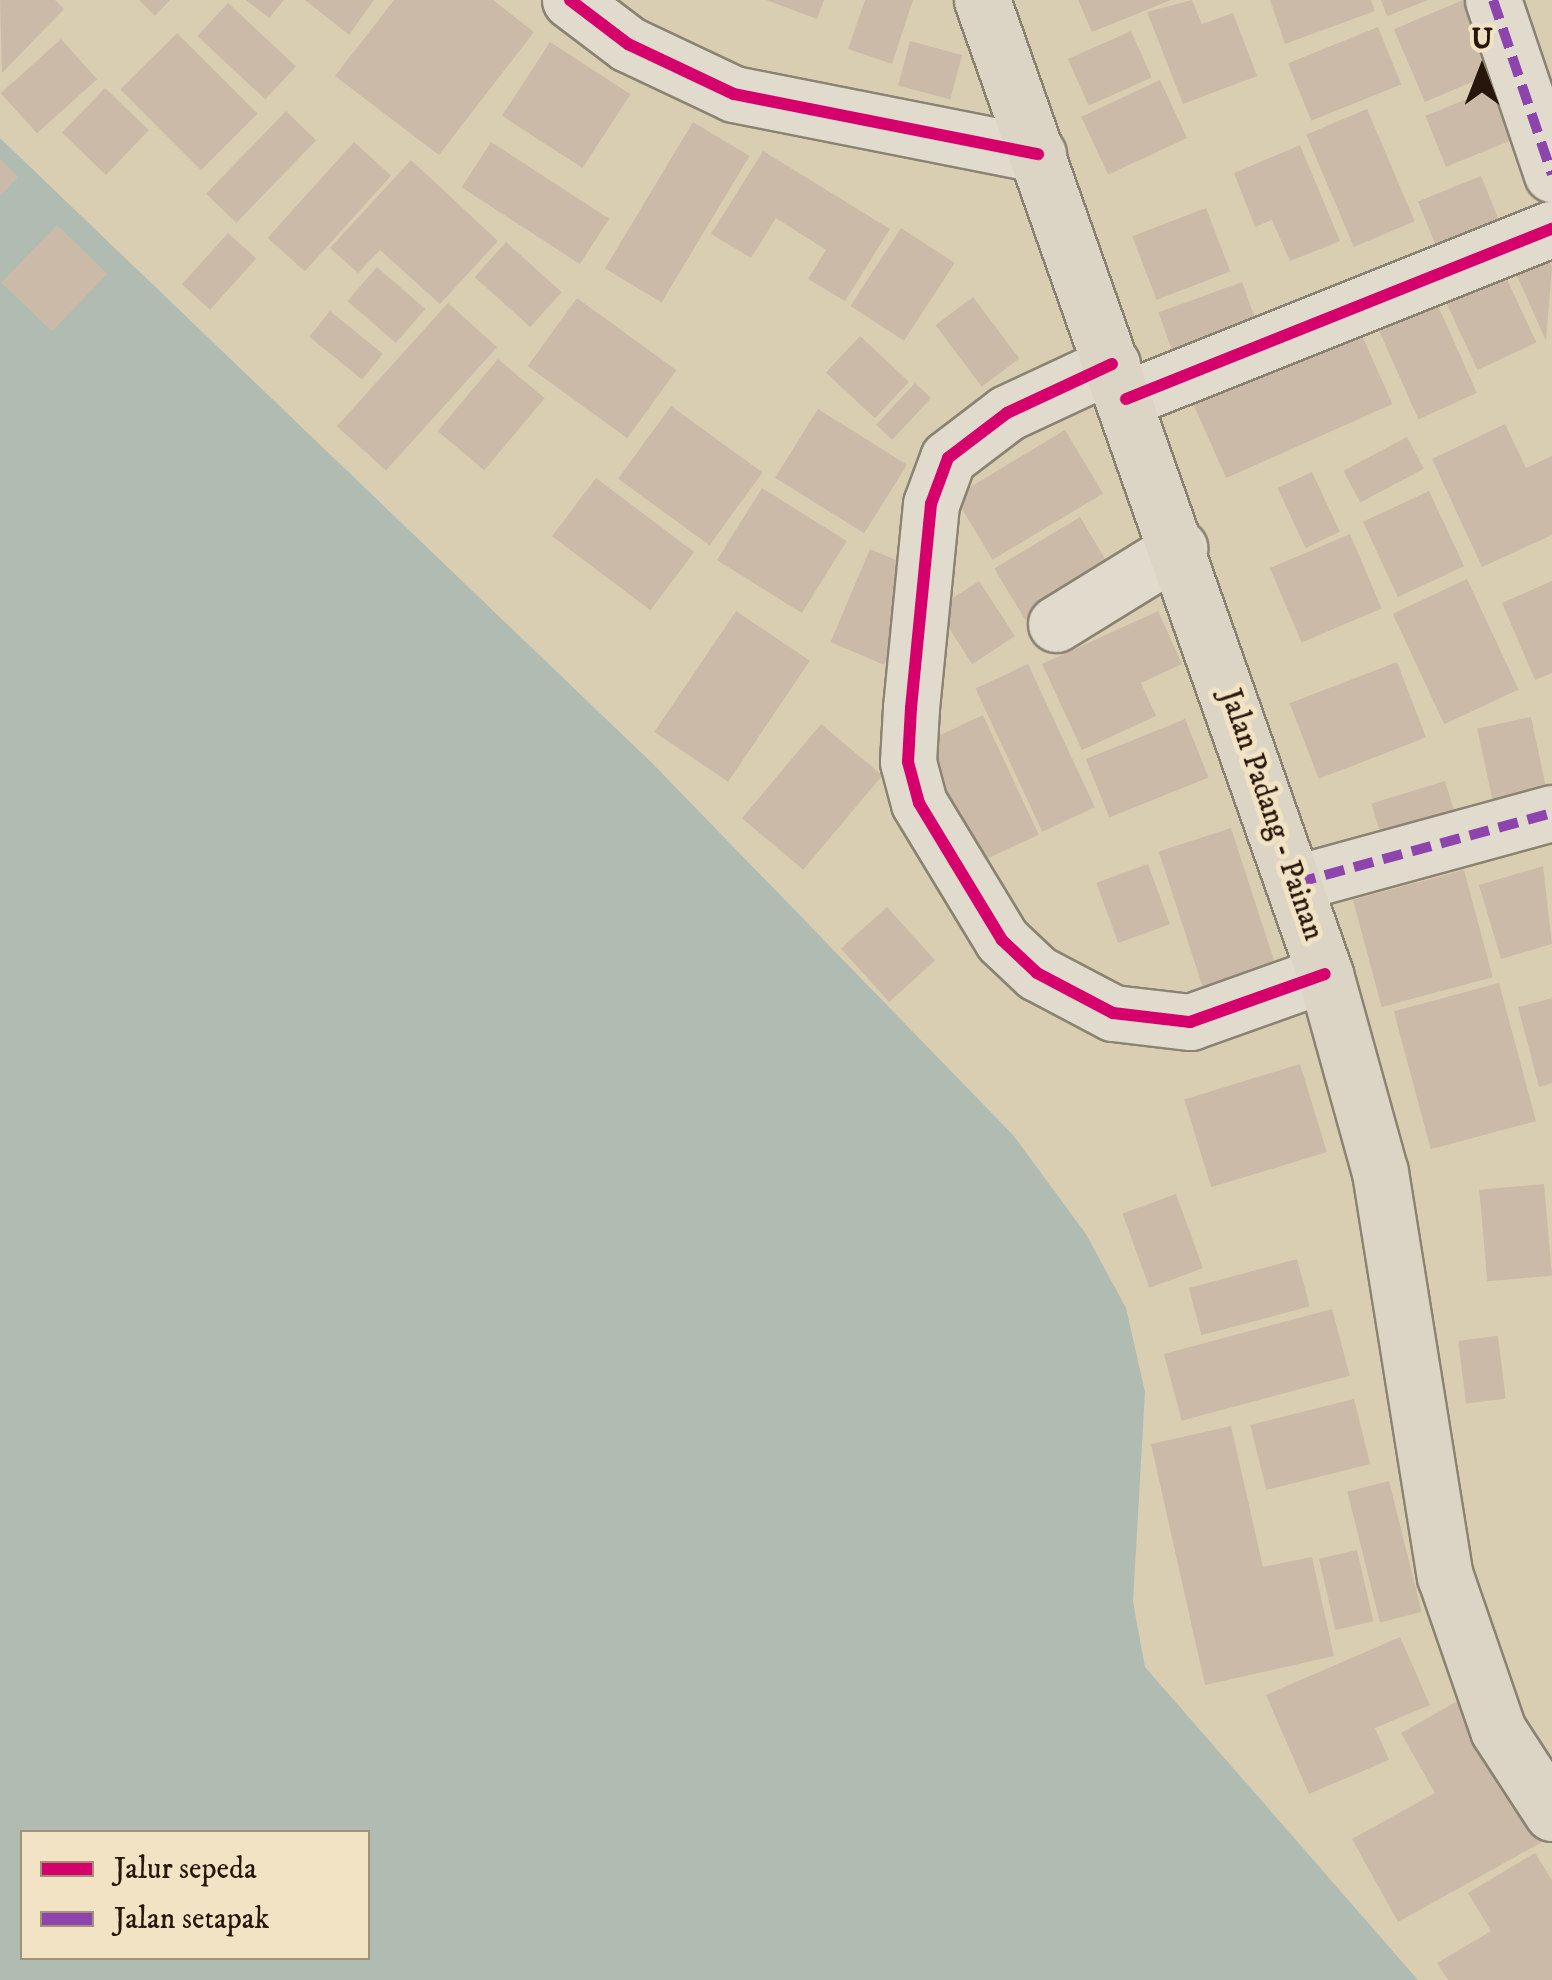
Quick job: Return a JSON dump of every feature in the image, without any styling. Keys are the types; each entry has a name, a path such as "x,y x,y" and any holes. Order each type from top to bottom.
{"highway":[{"name":"Jalan Padang - Painan","path":"982,0 1179,548 1325,974 1380,1172 1445,1576 1498,1730 1552,1813"}],"street":[{"path":"570,0 628,44 734,94 1038,154"},
{"path":"1493,0 1552,174"},
{"path":"1325,974 1190,1022 1113,1013 1037,973 1002,940 919,803 908,762 931,504 948,458 1007,413 1119,382 1552,229"},
{"path":"1056,624 1179,548"},
{"path":"1296,884 1552,813"}],"shaded area":[{"path":"0,138 653,764 1013,1135 1086,1234 1126,1308 1145,1392 1133,1602 1145,1667 1418,1980 0,1980"}],"building":[{"path":"0,0 55,0 64,9 2,73"},
{"path":"139,0 170,0 155,16"},
{"path":"246,0 284,0 269,18"},
{"path":"305,0 374,0 349,35"},
{"path":"394,0 493,0 534,32 439,155 335,76"},
{"path":"766,0 824,0 817,19"},
{"path":"865,0 913,0 892,64 848,49"},
{"path":"1078,0 1171,0 1092,32"},
{"path":"1192,0 1202,24 1233,13 1257,76 1183,104 1147,12"},
{"path":"1270,0 1371,0 1375,11 1285,44"},
{"path":"1381,0 1428,0 1387,16"},
{"path":"1463,0 1494,73 1425,102 1394,29"},
{"path":"228,3 296,66 265,99 197,36"},
{"path":"1378,27 1401,84 1311,121 1288,63"},
{"path":"1131,31 1152,78 1089,106 1068,59"},
{"path":"177,33 258,114 201,170 120,90"},
{"path":"61,39 97,79 37,133 1,93"},
{"path":"910,41 962,55 950,99 898,85"},
{"path":"550,42 631,94 583,168 502,116"},
{"path":"1160,80 1187,138 1108,175 1081,117"},
{"path":"105,88 149,130 106,175 62,133"},
{"path":"1494,88 1515,139 1446,167 1425,116"},
{"path":"1367,109 1415,221 1354,247 1306,135"},
{"path":"286,111 316,140 236,223 206,194"},
{"path":"693,122 750,156 662,303 605,269"},
{"path":"354,142 391,175 305,271 268,238"},
{"path":"491,142 609,219 580,264 462,187"},
{"path":"1300,145 1340,241 1290,261 1272,220 1255,227 1234,173"},
{"path":"763,151 890,229 845,301 808,279 826,250 776,218 751,258 711,234"},
{"path":"0,159 18,177 0,196"},
{"path":"411,160 498,241 440,304 380,250 358,273 330,248"},
{"path":"1481,176 1503,231 1440,256 1418,201"},
{"path":"1206,208 1230,271 1157,300 1132,236"},
{"path":"57,225 107,274 52,331 1,283"},
{"path":"901,228 955,263 904,341 850,306"},
{"path":"228,233 256,258 210,310 182,284"},
{"path":"506,242 562,292 530,327 475,277"},
{"path":"1543,246 1552,267 1546,341 1510,260"},
{"path":"1498,260 1536,342 1478,370 1439,287"},
{"path":"377,267 425,309 396,343 347,301"},
{"path":"1242,282 1260,333 1177,363 1158,312"},
{"path":"973,297 1019,358 982,387 935,325"},
{"path":"577,298 677,370 627,438 528,366"},
{"path":"1435,299 1477,393 1418,419 1377,325"},
{"path":"448,303 497,347 386,471 337,426"},
{"path":"330,311 383,354 362,379 309,337"},
{"path":"1355,320 1392,404 1226,478 1189,394"},
{"path":"860,336 909,382 875,418 826,373"},
{"path":"498,359 545,398 484,470 438,431"},
{"path":"915,383 931,398 892,440 876,425"},
{"path":"671,406 762,472 710,545 618,479"},
{"path":"818,409 907,465 864,533 775,478"},
{"path":"1505,424 1526,468 1552,456 1552,535 1482,567 1432,459"},
{"path":"1065,430 1103,493 993,560 954,496"},
{"path":"1407,437 1424,469 1360,503 1343,471"},
{"path":"1312,472 1340,532 1305,548 1278,488"},
{"path":"596,478 694,552 650,610 552,536"},
{"path":"762,488 847,541 802,613 717,560"},
{"path":"1429,491 1464,566 1398,597 1363,522"},
{"path":"1080,517 1111,568 1025,620 994,569"},
{"path":"1350,534 1382,609 1302,643 1270,568"},
{"path":"870,549 923,572 884,665 831,642"},
{"path":"1467,579 1519,690 1444,724 1393,614"},
{"path":"979,581 1015,636 972,664 936,609"},
{"path":"1552,581 1552,673 1535,680 1502,603"},
{"path":"736,611 810,661 728,782 654,732"},
{"path":"1158,611 1182,664 1141,683 1156,716 1082,750 1042,664"},
{"path":"1397,662 1426,738 1319,779 1290,703"},
{"path":"1028,664 1095,807 1042,832 975,689"},
{"path":"983,715 1039,835 974,865 919,745"},
{"path":"1531,717 1549,803 1495,815 1477,728"},
{"path":"1185,719 1209,777 1109,817 1086,759"},
{"path":"821,724 882,775 803,870 742,818"},
{"path":"1445,781 1460,830 1386,852 1371,804"},
{"path":"1231,828 1280,980 1208,1004 1159,851"},
{"path":"1148,864 1170,924 1118,943 1096,883"},
{"path":"1543,866 1552,944 1501,959 1479,885"},
{"path":"1464,870 1493,977 1382,1007 1353,900"},
{"path":"887,907 935,961 889,1002 841,948"},
{"path":"1499,983 1536,1121 1431,1149 1394,1011"},
{"path":"1552,998 1552,1083 1539,1087 1518,1007"},
{"path":"1300,1064 1327,1152 1211,1187 1184,1099"},
{"path":"1544,1184 1552,1276 1487,1281 1479,1190"},
{"path":"1176,1194 1203,1268 1149,1288 1122,1213"},
{"path":"1297,1259 1310,1306 1201,1335 1189,1288"},
{"path":"1332,1309 1350,1376 1182,1421 1164,1354"},
{"path":"1498,1336 1506,1399 1466,1403 1458,1341"},
{"path":"1354,1399 1370,1464 1266,1490 1250,1425"},
{"path":"1231,1426 1263,1567 1312,1557 1334,1656 1205,1685 1151,1444"},
{"path":"1389,1481 1422,1612 1380,1622 1347,1491"},
{"path":"1357,1550 1373,1621 1335,1630 1319,1559"},
{"path":"1400,1637 1430,1705 1375,1728 1389,1760 1309,1794 1266,1695"},
{"path":"1463,1698 1544,1841 1398,1922 1352,1839 1435,1793 1401,1733"},
{"path":"1535,1853 1552,1880 1552,1980 1448,1980 1437,1963 1491,1931 1468,1893"}],"marked path":[{"path":"1493,0 1552,174"},
{"path":"1296,883 1552,813"}],"cycle path":[{"path":"570,0 628,44 734,94 1038,154"},
{"path":"1126,399 1552,229"},
{"path":"1112,364 1007,413 948,458 931,504 911,708 908,762 919,803 1002,940 1037,973 1113,1013 1190,1022 1325,974"}]}
